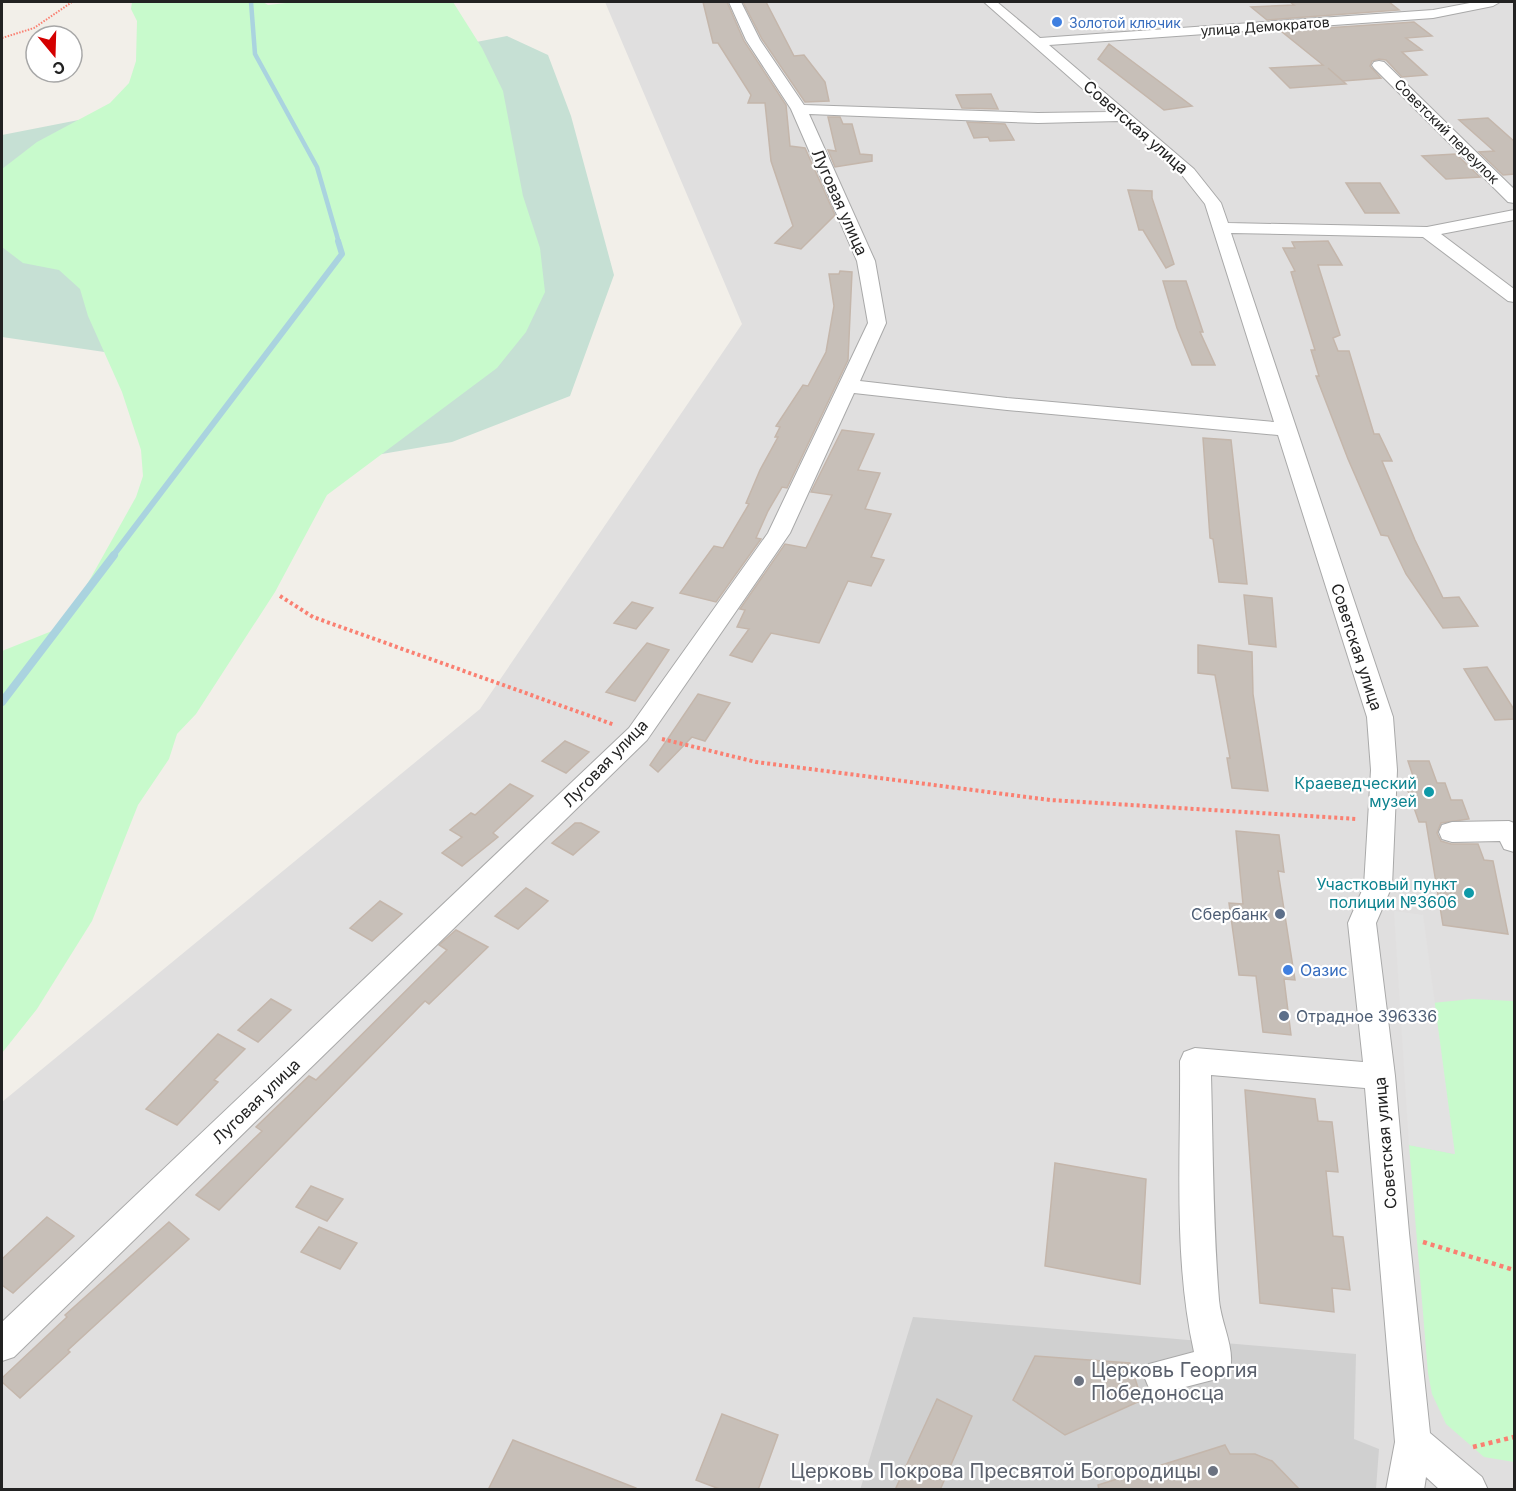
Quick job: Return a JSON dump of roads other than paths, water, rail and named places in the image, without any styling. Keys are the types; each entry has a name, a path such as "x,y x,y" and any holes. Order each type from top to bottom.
{"street":[{"name":"Луговая улица","path":"2,1345 638,734 779,533 877,323 866,261 799,109 753,40 735,2"},
{"name":"Советская улица","path":"990,2 1188,172 1213,203 1284,429 1380,717 1384,770 1378,886 1362,923 1380,1076 1392,1233 1413,1442 1405,1490"},
{"name":"улица Демократов","path":"1037,42 1433,14 1493,2"},
{"name":"Советский переулок","path":"1379,65 1515,198"},
{"path":"799,109 1038,118 1125,116"},
{"path":"1221,228 1427,232 1515,215"},
{"path":"1427,232 1515,297"},
{"path":"848,386 1007,404 1284,429"},
{"path":"1452,832 1509,831 1515,842"},
{"path":"1162,1376 1215,1364 1202,1309 1199,1268 1195,1061 1380,1076"},
{"path":"1413,1442 1469,1490"}],"waterway":[{"path":"251,2 255,54 317,167 339,243"},
{"path":"112,557 342,254 338,241"},
{"path":"2,702 114,555"}],"place":[{"name":"Золотой ключик","path":"1057,22"},
{"name":"Краеведческий музей","path":"1429,792"},
{"name":"Участковый пункт полиции №3606","path":"1469,893"},
{"name":"Сбербанк","path":"1280,914"},
{"name":"Оазис","path":"1288,970"},
{"name":"Отрадное 396336","path":"1284,1016"},
{"name":"Церковь Георгия Победоносца","path":"1079,1381"},
{"name":"Церковь Покрова Пресвятой Богородицы","path":"1213,1471"}]}
